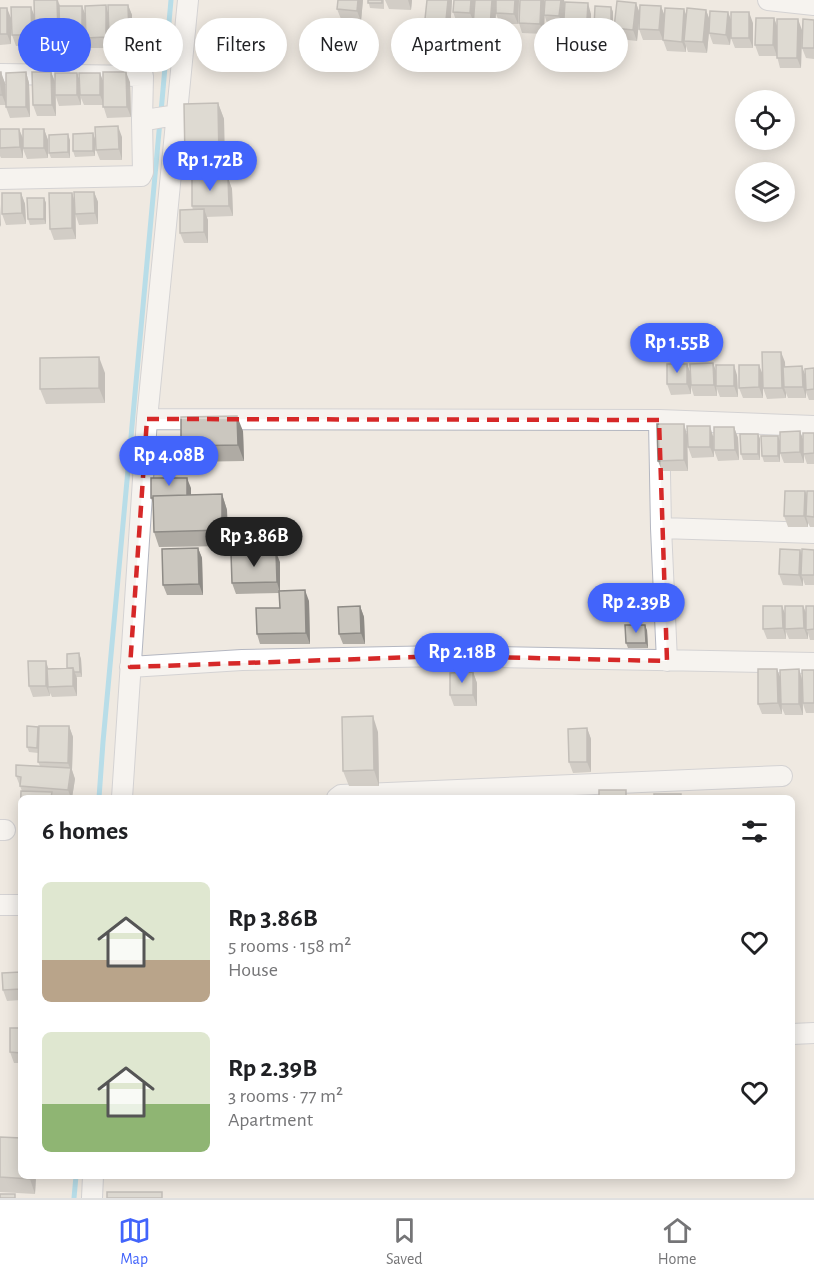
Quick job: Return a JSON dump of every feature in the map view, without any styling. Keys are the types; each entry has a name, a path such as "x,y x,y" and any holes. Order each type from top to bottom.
{"street":[{"path":"0,179 141,176 160,118 188,0"},
{"path":"768,0 814,5"},
{"path":"0,74 143,76 160,118 147,418 122,795"},
{"path":"147,418 659,420 814,426"},
{"path":"659,420 667,661"},
{"path":"661,528 814,533"},
{"path":"130,667 242,660 445,656 814,663"},
{"path":"353,795 782,776"},
{"path":"0,905 18,905"},
{"path":"795,1034 814,1032"},
{"path":"92,1198 93,1179"}],"highlighted area":[{"path":"147,419 659,420 667,661 445,656 130,667"}],"building":[{"path":"34,0 57,0 58,18 34,18"},
{"path":"338,0 358,0 357,11 337,9"},
{"path":"368,0 382,0 382,3 368,3"},
{"path":"427,0 448,0 446,18 425,18"},
{"path":"454,0 471,0 470,13 453,12"},
{"path":"475,0 492,0 491,18 474,18"},
{"path":"496,0 515,0 514,14 496,13"},
{"path":"520,0 541,0 540,18 534,18 534,24 522,23 522,18 519,18"},
{"path":"545,0 561,0 559,16 544,15"},
{"path":"617,1 636,3 633,30 628,29 628,18 615,18"},
{"path":"565,2 588,3 587,18 564,18"},
{"path":"106,5 103,37 91,38 91,18 85,18 85,6"},
{"path":"108,5 128,5 128,18 108,18"},
{"path":"640,5 661,6 659,30 639,29"},
{"path":"59,6 82,6 82,18 59,18"},
{"path":"595,6 611,7 611,18 594,18"},
{"path":"11,7 31,7 31,18 18,18 18,35 12,35"},
{"path":"0,8 7,8 7,34 0,34"},
{"path":"665,8 684,9 682,42 663,40"},
{"path":"687,8 706,10 703,42 684,41"},
{"path":"710,11 728,12 726,35 709,33"},
{"path":"731,12 749,12 749,38 731,38"},
{"path":"756,18 774,18 773,45 755,45"},
{"path":"777,19 798,19 797,58 777,58"},
{"path":"803,19 814,20 814,48 802,48"},
{"path":"1,72 2,95 0,95"},
{"path":"26,72 26,107 6,107 6,73"},
{"path":"32,72 51,72 52,105 33,105"},
{"path":"103,72 126,72 127,107 103,107"},
{"path":"55,73 77,73 77,95 55,95"},
{"path":"79,73 100,73 100,95 80,95"},
{"path":"218,103 219,159 185,159 184,104"},
{"path":"118,126 119,149 96,150 95,127"},
{"path":"0,129 19,129 20,147 0,148"},
{"path":"23,129 44,129 44,148 23,148"},
{"path":"93,133 93,151 73,151 73,134"},
{"path":"68,134 68,152 49,153 49,135"},
{"path":"228,178 229,206 192,206 192,179"},
{"path":"74,192 94,192 95,213 75,214"},
{"path":"2,193 21,193 22,213 2,214"},
{"path":"49,193 72,193 72,228 50,229"},
{"path":"27,198 44,198 44,219 28,219"},
{"path":"204,209 204,232 180,233 180,210"},
{"path":"762,352 781,352 782,388 763,388"},
{"path":"99,357 99,388 40,389 40,358"},
{"path":"713,363 714,385 691,385 690,364"},
{"path":"667,364 687,364 687,384 667,384"},
{"path":"716,365 734,365 734,386 716,386"},
{"path":"739,365 759,365 759,387 739,388"},
{"path":"802,366 803,387 784,387 783,367"},
{"path":"814,368 814,389 806,390 805,369"},
{"path":"237,416 238,445 181,446 181,417"},
{"path":"657,424 684,424 684,460 658,461"},
{"path":"687,426 710,426 710,447 688,447"},
{"path":"714,427 734,427 735,450 714,450"},
{"path":"800,431 800,452 780,453 780,432"},
{"path":"803,433 814,433 814,453 803,454"},
{"path":"740,434 758,434 758,454 741,454"},
{"path":"761,436 778,436 778,456 762,456"},
{"path":"151,478 187,478 187,495 153,496 151,498"},
{"path":"785,491 805,491 804,516 784,516"},
{"path":"807,491 814,491 814,517 806,516"},
{"path":"222,494 222,530 154,532 153,496"},
{"path":"198,548 199,584 163,585 162,549"},
{"path":"780,549 800,550 799,575 779,574"},
{"path":"802,549 814,550 814,575 801,575"},
{"path":"276,552 277,582 232,583 231,553"},
{"path":"305,590 306,633 257,634 256,608 280,608 279,591"},
{"path":"360,606 361,633 339,634 338,607"},
{"path":"763,606 782,606 783,628 763,629"},
{"path":"785,606 803,606 804,628 785,629"},
{"path":"806,606 814,606 814,629 806,630"},
{"path":"625,625 645,625 646,643 626,643"},
{"path":"79,653 80,672 74,672 73,668 67,668 67,654"},
{"path":"28,661 46,661 46,686 29,686"},
{"path":"73,668 73,686 48,687 47,669"},
{"path":"758,669 777,669 778,703 758,704"},
{"path":"799,669 799,704 781,704 780,670"},
{"path":"802,670 814,670 814,703 803,703"},
{"path":"473,672 473,695 450,695 450,673"},
{"path":"373,716 374,770 343,771 342,717"},
{"path":"27,726 38,727 37,748 27,747"},
{"path":"39,726 69,726 68,763 38,762"},
{"path":"587,728 587,762 569,762 568,729"},
{"path":"16,765 71,768 68,790 20,786 21,777 16,776"},
{"path":"599,790 626,790 626,795 599,795"},
{"path":"21,791 52,792 52,795 21,795"},
{"path":"654,794 681,794 681,795"},
{"path":"18,972 18,989 3,990 2,973"},
{"path":"10,1028 18,1028 18,1053 10,1052"},
{"path":"0,1137 18,1138 18,1178 0,1177"},
{"path":"107,1192 162,1192 162,1198 107,1198"},
{"path":"0,1194 15,1194 15,1198 0,1198"}],"waterway":[{"path":"161,112 171,0"},
{"path":"99,795 160,121"},
{"path":"74,1198 76,1179"}]}
